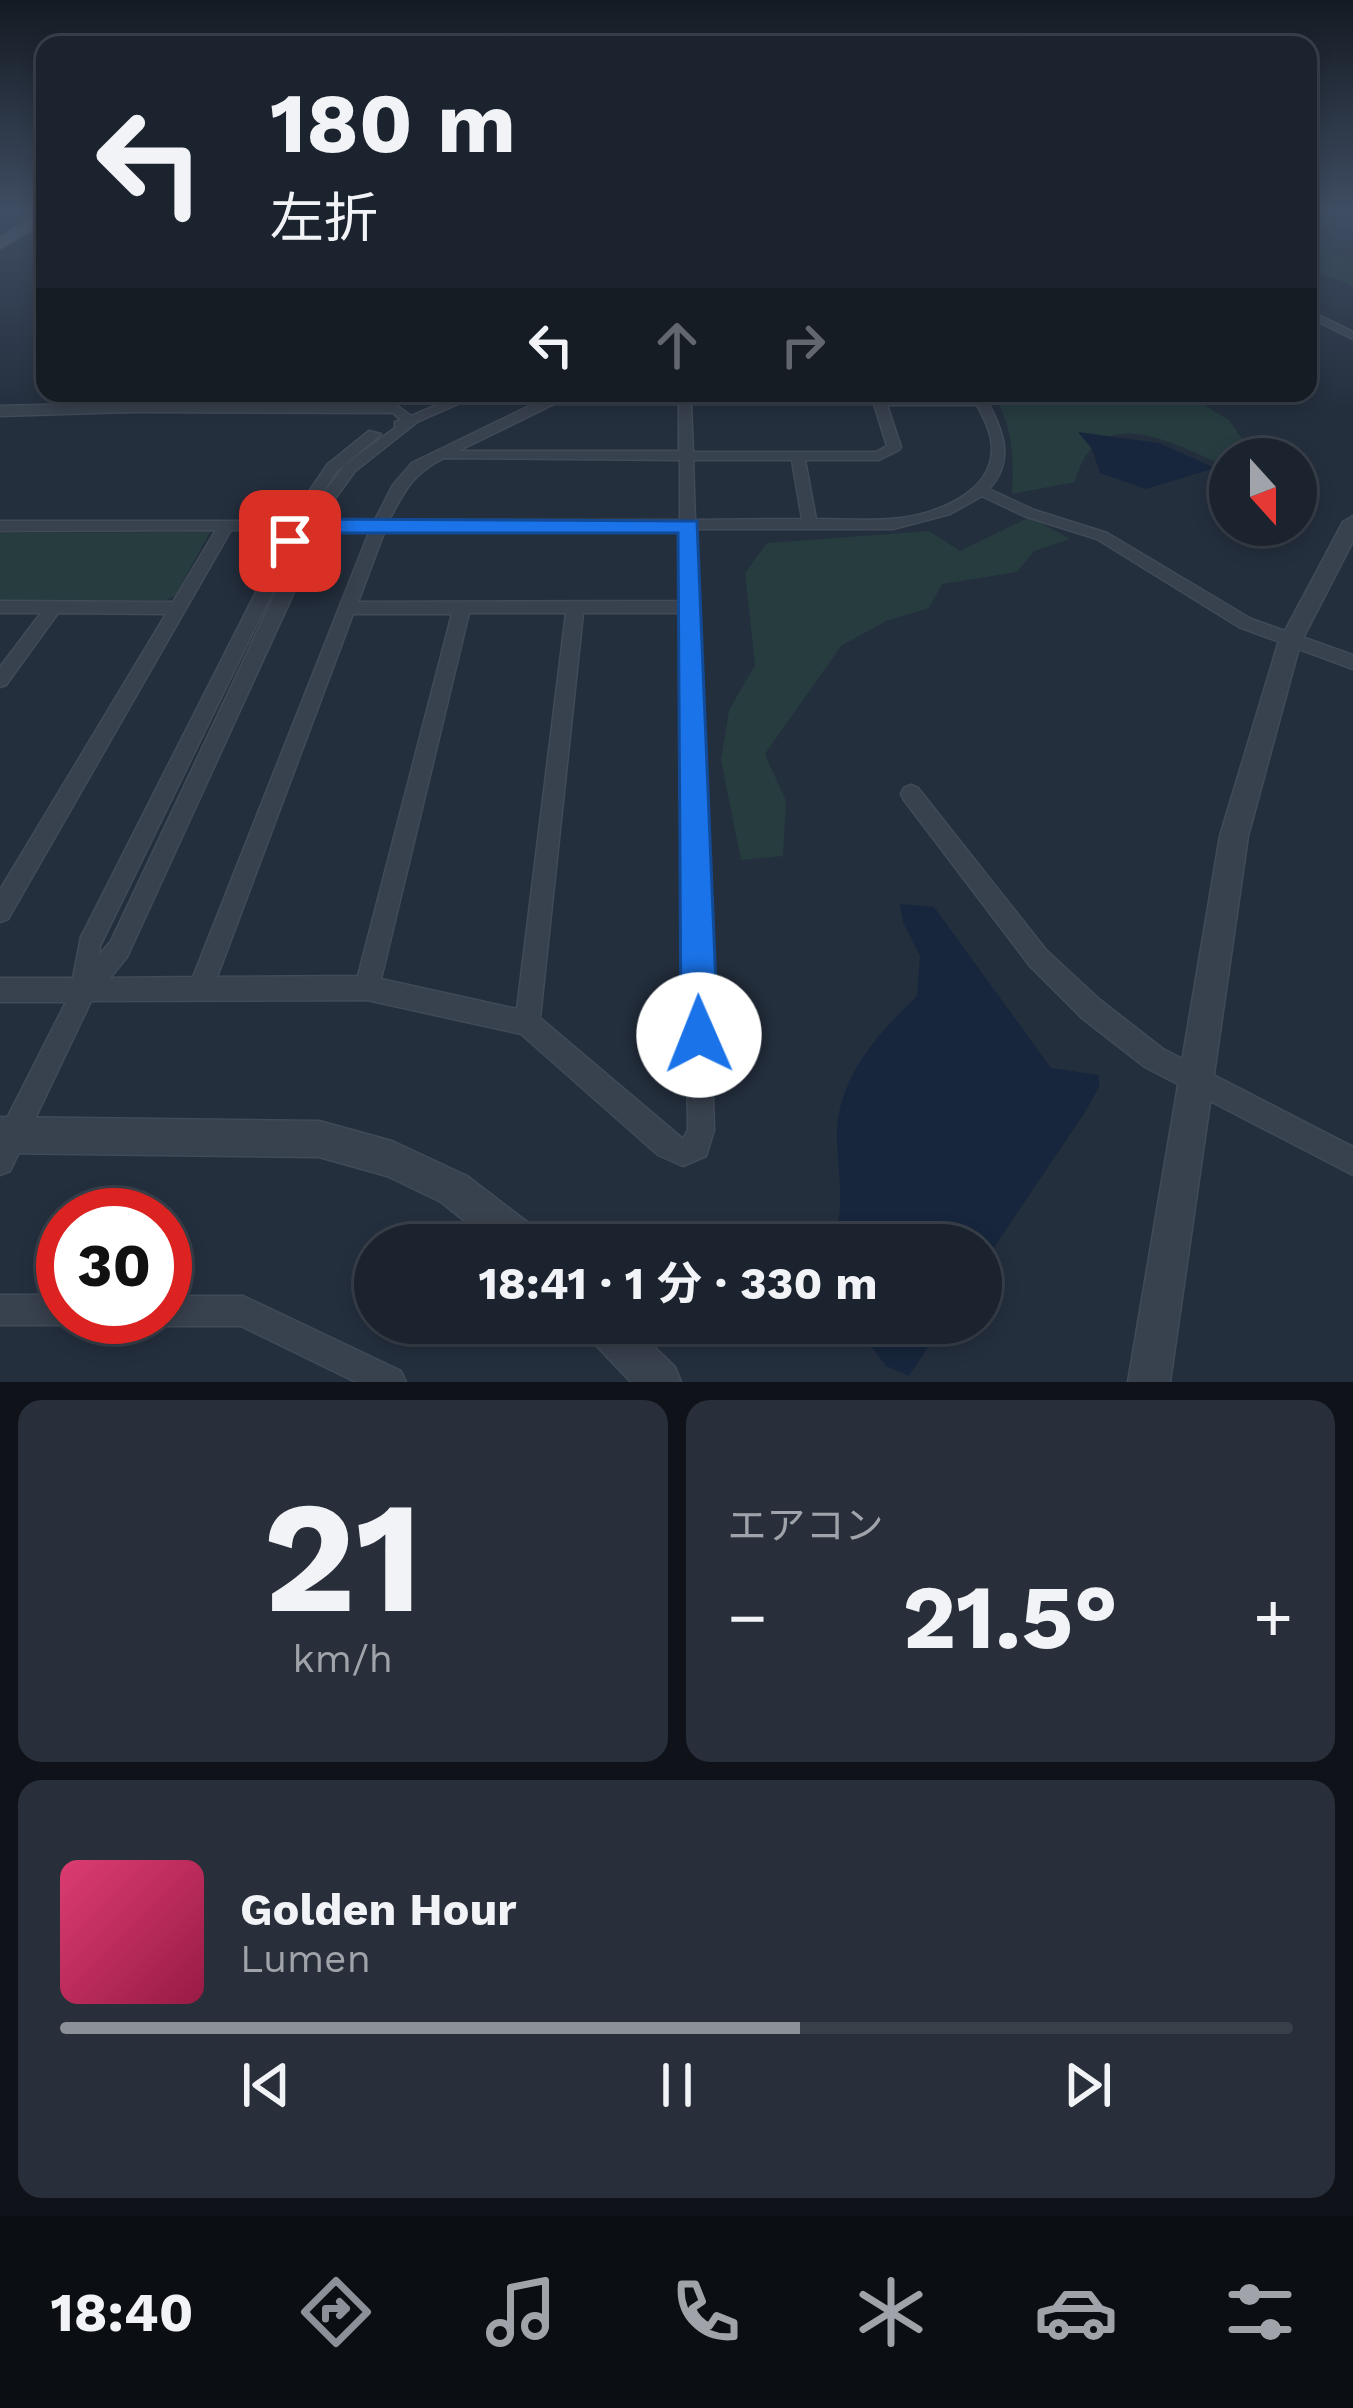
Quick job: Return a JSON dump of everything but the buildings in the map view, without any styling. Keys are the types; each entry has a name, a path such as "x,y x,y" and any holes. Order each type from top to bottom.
{"street":[{"path":"1317,318 1353,336"},
{"path":"123,408 129,402"},
{"path":"83,992 89,945 290,541 307,526 350,468 410,422 457,402"},
{"path":"201,988 378,527 400,485 417,466 539,402"},
{"path":"0,991 367,988 526,1023 668,1146 683,1153 697,1147 701,1130 685,402"},
{"path":"439,455 879,456 894,446 880,402"},
{"path":"0,526 810,526 917,520 940,514 980,490 999,460 1000,449 981,402"},
{"path":"0,411 396,410 410,422"},
{"path":"799,456 810,526"},
{"path":"980,490 1030,513 1102,536 1245,623 1353,662"},
{"path":"1149,1382 1234,836 1291,640 1353,522"},
{"path":"0,911 226,526"},
{"path":"307,526 309,542 119,949 83,992 4,1143 319,1139 392,1159 454,1189 498,1224"},
{"path":"350,608 690,607"},
{"path":"0,608 176,608"},
{"path":"0,680 53,608"},
{"path":"367,988 462,608"},
{"path":"526,1023 575,608"},
{"path":"911,794 1038,958 1091,1010 1154,1058 1353,1161"},
{"path":"0,1310 36,1310"},
{"path":"192,1311 243,1311 390,1382"},
{"path":"623,1344 660,1382"}],"green space":[{"path":"996,402 1204,402 1229,420 1241,438 1209,438 1209,459 1163,440 1119,434 1101,441 1086,456 1075,482 1012,494 1011,442"},
{"path":"1030,517 1070,539 1034,551 1017,572 942,584 929,608 886,621 841,646 765,754 786,801 783,856 741,860 721,760 729,710 755,665 745,573 767,543 929,531 960,551"},
{"path":"210,532 175,596 166,600 0,601 0,533"}],"water":[{"path":"1078,432 1159,443 1209,465 1209,470 1146,489 1100,473 1092,449"},
{"path":"900,904 934,907 1051,1068 1099,1075 1099,1087 1085,1112 1002,1236 1002,1224 838,1224 837,1129 844,1095 869,1048 917,996 920,956 903,922"},
{"path":"869,1344 930,1344 909,1376 886,1366"}],"route":[{"path":"290,541 307,526 689,526 699,1035"}]}
